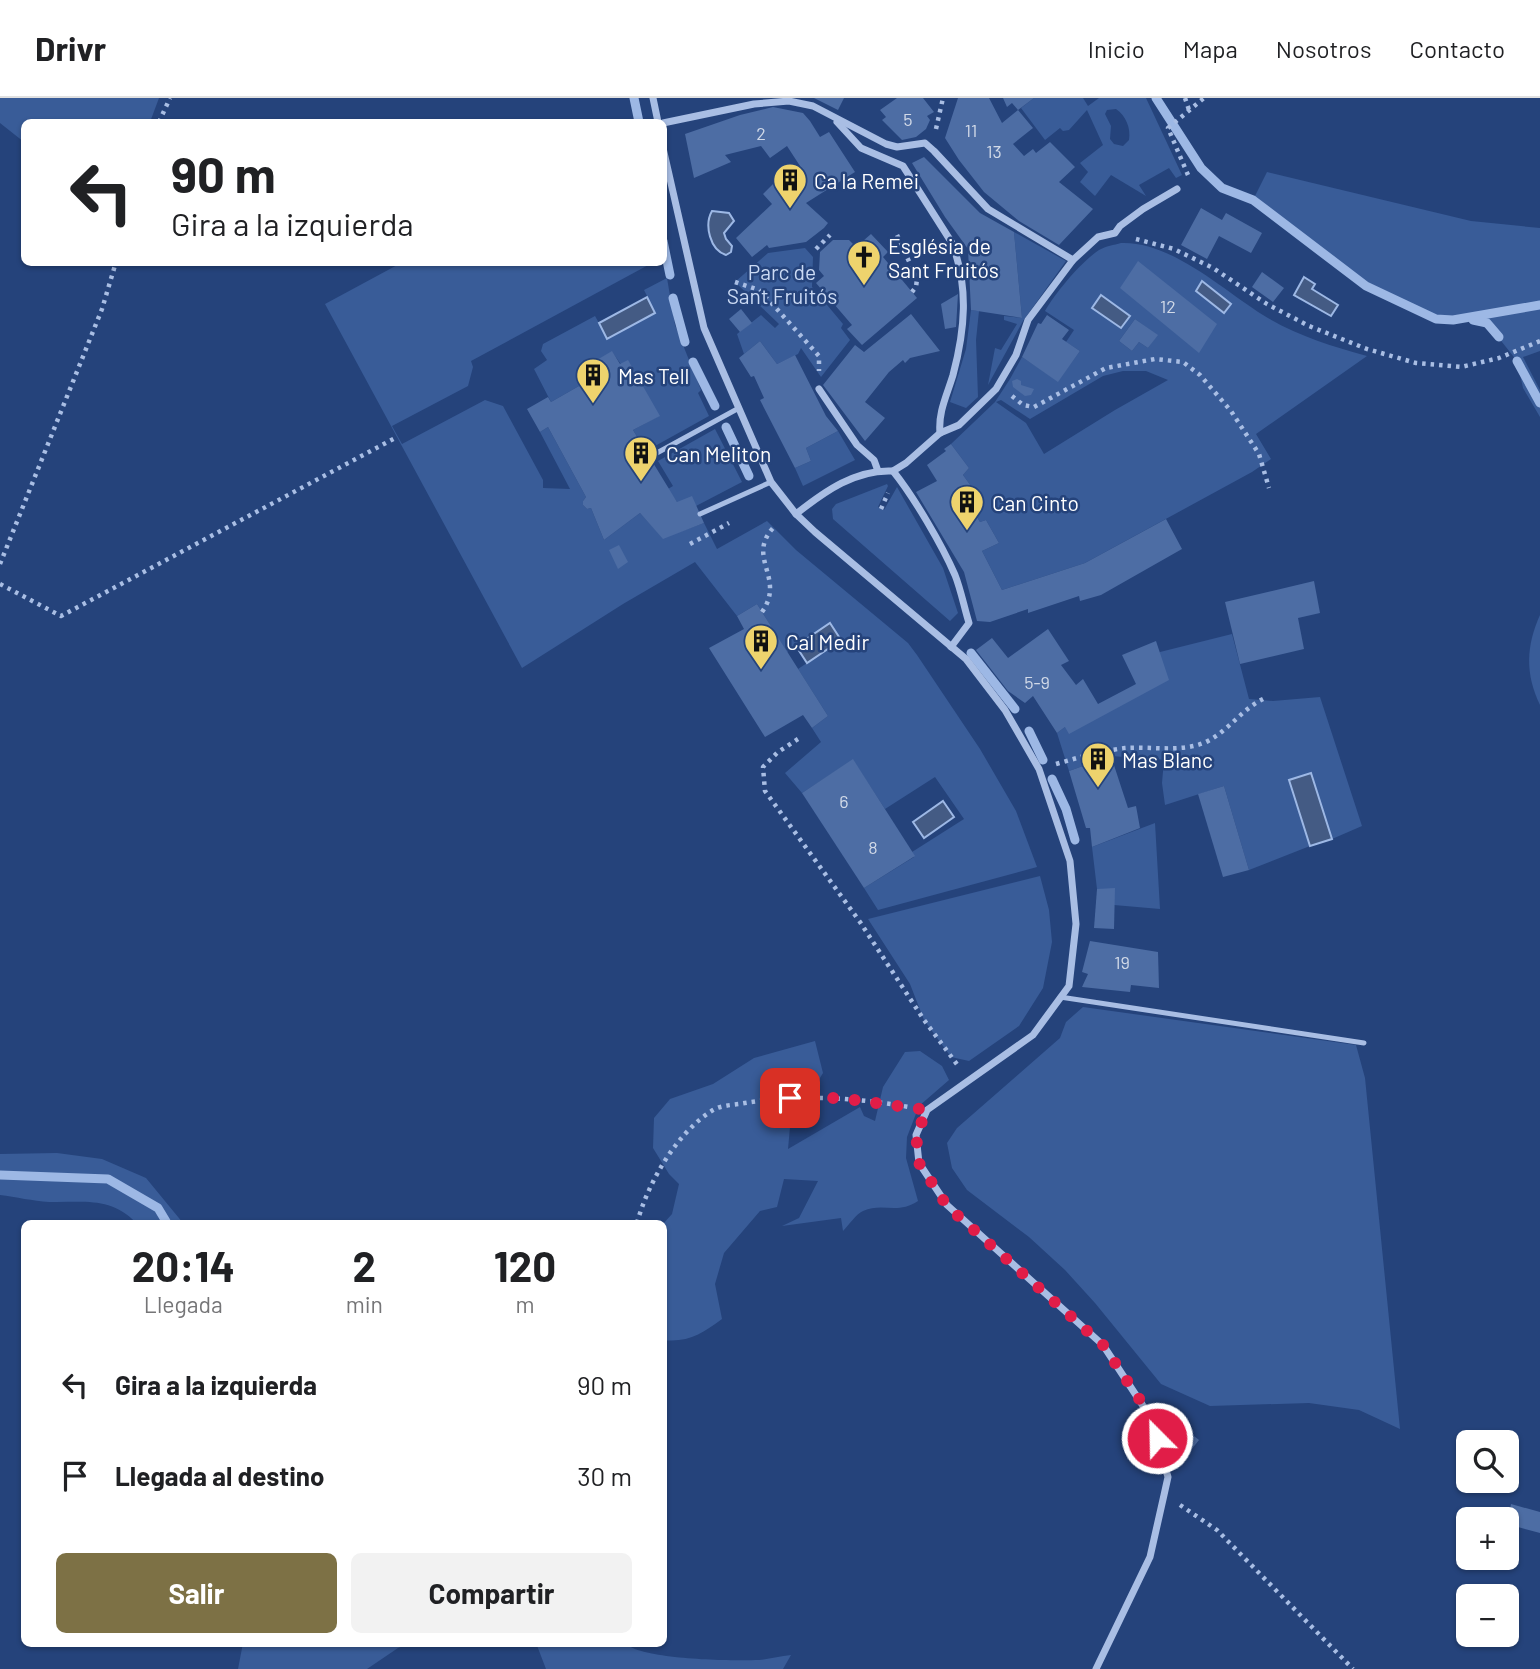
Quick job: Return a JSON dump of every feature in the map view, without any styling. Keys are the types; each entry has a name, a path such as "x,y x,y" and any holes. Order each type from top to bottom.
{"street":[{"path":"653,98 660,119"},
{"path":"667,122 775,101 801,103 897,147 925,143 988,209 1073,260"},
{"path":"835,120 861,148 903,166 952,243 957,256 964,292 963,320 958,354 940,416 940,433"},
{"path":"667,166 704,328 771,482 796,514 815,532 967,659 1005,710 1038,769 1070,861 1076,924 1069,986 1033,1035 927,1110 916,1135 919,1163 947,1206 1103,1345 1152,1418 1168,1477 1150,1557 1096,1669"},
{"path":"796,514 829,489 863,474 893,471 940,433 959,425 996,389 1016,355 1028,320 1073,260 1098,237 1115,233 1143,209 1177,189"},
{"path":"819,389 857,445 874,460 878,471"},
{"path":"893,471 903,483 948,560 959,588 969,623 951,647"}],"lane":[{"path":"655,454 739,408"},
{"path":"700,514 771,482"},
{"path":"1060,998 1364,1043"}],"path":[{"path":"160,119 170,98"},
{"path":"925,143 938,124 943,98"},
{"path":"1185,98 1189,110"},
{"path":"1177,189 1186,182 1188,176 1168,128 1204,98"},
{"path":"1115,233 1174,249 1213,268 1266,304 1309,326 1367,349 1416,363 1461,367 1499,358 1540,341"},
{"path":"816,249 830,235"},
{"path":"897,235 917,279 912,292"},
{"path":"0,564 102,309 115,266"},
{"path":"735,282 759,289 819,356 819,389"},
{"path":"1034,407 1105,368 1155,359 1183,362 1200,375 1238,421 1259,453 1269,488"},
{"path":"0,584 61,616 397,437"},
{"path":"762,612 770,596 770,581 762,547 765,537 773,528"},
{"path":"1038,769 1089,753 1128,748 1182,747 1205,742 1225,729 1251,704 1267,696"},
{"path":"797,739 762,767 765,791 860,922 937,1040 968,1079"},
{"path":"638,1220 656,1173 690,1128 715,1108 790,1098 841,1098 927,1110"},
{"path":"1164,1494 1217,1530 1353,1669"}],"green space":[{"path":"0,98 159,98 151,119 21,119 21,140 0,123"},
{"path":"1034,98 1083,98 1088,106 1099,98 1146,98 1182,175 1176,178 1169,168 1139,185 1146,196 1111,175 1095,196 1080,182 1088,172 1080,163 1103,145 1087,110 1069,130 1063,131 1060,128 1045,140 1021,108","holes":["1116,109 1129,131 1129,140 1123,146 1114,144 1110,139 1111,126 1105,114 1107,110"]},
{"path":"1267,172 1471,221 1540,228 1540,351 1523,357 1540,390 1540,417 1523,388 1517,361 1487,323 1436,319 1366,286 1253,200"},
{"path":"1014,232 1066,261 1023,321 988,385 995,348 1001,350 1017,324 1004,320 1004,316 1022,318"},
{"path":"1121,243 1140,244 1177,258 1275,322 1314,339 1367,356 1256,434 1271,459 1252,472 1085,563 1002,590 982,551 999,543 986,520 980,522 962,491 971,486 963,475 969,468 951,444 995,402 1022,357 1058,381 1080,351 1066,342 1074,330 1045,311 1085,262 1099,250","holes":["1135,319 1157,335 1148,348 1139,342 1132,351 1119,341","1123,371 1146,371 1168,380 1044,454 1026,423 996,402 1001,400 1030,419 1103,376"]},
{"name":"Parc de Sant Fruitós","path":"805,248 813,257 812,287 843,324 841,328 850,340 821,377 801,348 798,354 777,364 760,341 744,354 737,334 761,315 775,328 779,324 735,282 768,253"},
{"path":"395,266 646,266 471,361 473,367 468,386 392,426 402,444 485,400 503,406 543,480 543,488 570,489 540,432 548,427 586,497 583,505 587,509 591,508 604,540 640,513 663,538 704,523 717,549 767,521 796,550 908,643 980,749 1016,811 1037,867 878,910 864,888 914,857 912,852 964,819 935,777 885,809 853,760 802,793 785,773 821,742 812,728 828,716 798,669 841,640 796,646 787,652 757,604 737,616 695,562 522,668 325,304"},
{"path":"667,278 675,325 701,390 698,393 709,416 646,451 633,430 659,416 612,352 580,370 586,382 551,402 534,369 547,360 541,351 543,344 595,316 608,339 655,312 644,290"},
{"path":"971,310 979,311 976,340 978,397 966,408 950,402 966,349"},
{"path":"715,429 742,482 696,506 677,502 668,489 673,486 658,461"},
{"path":"838,431 855,460 803,486 795,468 811,461 806,448"},
{"path":"887,484 878,507 884,510 897,487 943,568 958,613 950,621 833,519 832,509 836,504"},
{"path":"1540,615 1540,705 1532,682 1529,660 1532,638"},
{"path":"1232,634 1249,699 1273,701 1320,697 1362,826 1332,839 1311,773 1290,780 1310,846 1249,870 1224,786 1165,805 1162,783 1164,760 1156,759 1154,769 1137,767 1138,758 1111,756 1069,771 1057,733 1132,698 1160,652"},
{"path":"1155,823 1160,909 1114,905 1114,889 1097,889 1092,847"},
{"path":"1040,876 1049,910 1052,942 1043,988 1019,1026 969,1061 951,1057 924,1020 910,984 868,919"},
{"path":"1083,1007 1356,1045 1365,1078 1400,1429 1359,1410 1309,1403 1210,1406 1161,1384 1065,1270 1029,1237 967,1190 952,1168 947,1143 957,1128 1060,1038 1066,1022"},
{"path":"815,1041 823,1073 790,1127 788,1149 860,1107 864,1116 875,1121 883,1087 905,1052 920,1051 942,1066 949,1080 919,1106 907,1137 906,1158 918,1201 903,1207 863,1211 843,1231 841,1218 782,1226 799,1218 818,1181 784,1179 777,1207 760,1211 724,1253 715,1284 722,1319 695,1336 667,1340 667,1220 672,1214 679,1184 669,1174 653,1148 654,1118 670,1099 713,1084 754,1058"},
{"path":"57,1153 102,1159 146,1178 181,1220 133,1220 116,1208 96,1203 43,1201 0,1195 0,1154"},
{"path":"242,1647 401,1647 367,1669 238,1669"},
{"path":"538,1647 631,1647 649,1653 709,1660 759,1660 791,1655 783,1669 546,1669"}],"shaded area":[{"path":"712,211 729,213 734,221 724,233 732,246 731,252 726,255 712,243 709,223"},
{"path":"1304,277 1315,284 1312,289 1338,305 1331,316 1294,295"},
{"path":"1202,281 1231,304 1224,313 1196,291"},
{"path":"1101,295 1130,316 1121,328 1092,308"},
{"path":"647,297 655,313 607,339 599,323"},
{"path":"830,623 841,640 807,663 796,646"},
{"path":"1311,773 1332,839 1310,846 1289,780"},
{"path":"943,801 954,817 924,838 913,822"}],"building":[{"path":"814,98 844,98 838,110"},
{"path":"897,98 923,98 934,112 927,116 930,120 926,129 916,137 902,140 882,120 886,117 880,110"},
{"path":"958,98 989,98 1002,123 1018,110 1033,128 1013,144 1024,156 1033,149 1036,153 1050,142 1075,167 1059,182 1093,209 1059,245 1019,221 984,192 959,160 945,138"},
{"path":"1003,98 1034,98 1018,110 1012,103 1007,107"},
{"path":"773,107 803,113 820,137 829,132 855,172 806,203 828,223 824,228 806,242 769,248 767,245 752,257 736,238 772,204 763,194 776,181 800,166 787,146 770,158 761,146 725,155 731,162 694,178 685,134"},
{"path":"924,157 980,213 1014,232 1022,318 971,310 968,249 912,163"},
{"path":"1201,208 1222,220 1226,213 1262,233 1251,253 1219,236 1207,259 1181,245"},
{"name":"Església de Sant Fruitós","path":"871,234 888,252 883,257 917,298 862,345 847,329 852,325 816,283 824,276 819,270 820,252 833,240 849,240 856,247"},
{"path":"1138,261 1217,324 1199,353 1120,288"},
{"path":"1262,272 1284,288 1273,302 1252,287"},
{"path":"958,294 956,327 945,329 941,304"},
{"path":"741,309 752,323 740,332 729,319"},
{"path":"911,314 940,351 910,358 905,363 903,360 889,372 865,402 885,418 865,441 823,385 855,345 864,352"},
{"path":"1047,315 1069,330 1062,339 1080,351 1058,382 1022,357 1038,323 1041,324"},
{"path":"1135,319 1158,335 1148,348 1139,342 1132,351 1119,341"},
{"path":"760,341 777,364 795,355 826,416 838,431 806,448 811,461 795,468 760,400 764,398 754,376 751,377 739,358"},
{"path":"612,351 620,364 628,360 660,416 633,430 677,502 692,496 704,523 663,539 640,513 604,540 591,508 587,509 583,505 586,497 548,427 540,432 527,409 548,397 551,402 586,382 580,370"},
{"path":"1012,381 1021,381 1021,385 1034,389 1031,395 1025,396 1013,387"},
{"path":"951,444 969,468 963,475 971,486 962,491 980,522 986,520 999,543 982,551 1002,590 1085,563 1166,519 1182,549 1101,595 1080,601 1079,596 990,622 977,621 964,572 916,492 937,481 927,465"},
{"path":"619,545 628,562 618,569 609,550"},
{"path":"1314,581 1320,613 1298,618 1304,649 1240,664 1225,602"},
{"name":"Cal Medir","path":"757,604 828,716 812,728 803,715 765,737 709,648 744,629 737,616"},
{"path":"1048,629 1069,661 1061,665 1076,685 1083,679 1098,704 1136,684 1122,655 1156,641 1169,680 1069,734 1065,727 1057,733 1033,696 1025,703 1008,691 976,650 992,638 1008,658"},
{"name":"Mas Blanc","path":"1111,756 1128,808 1136,806 1140,828 1092,847 1090,828 1086,828 1069,771"},
{"path":"853,759 915,856 864,888 802,793"},
{"path":"1224,786 1249,870 1223,877 1198,794"},
{"path":"1115,888 1114,929 1094,928 1097,889"},
{"path":"1090,941 1158,952 1159,988 1131,985 1130,992 1082,987 1088,974 1082,972"},
{"path":"1189,1432 1199,1440 1191,1450 1181,1443"},
{"path":"1511,1504 1540,1512 1540,1533 1519,1527 1519,1507 1510,1507"}],"waterway":[{"path":"634,98 638,119"},
{"path":"1156,98 1201,168 1222,188 1253,200 1366,286 1436,319 1453,320 1540,305"},
{"path":"667,260 670,275"},
{"path":"673,298 685,342"},
{"path":"1473,320 1487,323 1499,337"},
{"path":"1517,361 1540,403"},
{"path":"693,362 715,406"},
{"path":"726,427 749,476"},
{"path":"971,653 1015,709"},
{"path":"1029,731 1043,760"},
{"path":"1052,779 1066,809 1075,840"},
{"path":"0,1175 108,1179 158,1208 165,1220"}],"place":[{"name":"Ca la Remei","path":"790,210"},
{"name":"Església de Sant Fruitós","path":"864,287"},
{"name":"Mas Tell","path":"593,405"},
{"name":"Can Meliton","path":"641,483"},
{"name":"Can Cinto","path":"967,532"},
{"name":"Cal Medir","path":"761,671"},
{"name":"Mas Blanc","path":"1098,789"}],"route":[{"path":"790,1098 841,1098 927,1110 916,1135 919,1163 947,1206 1103,1345 1152,1418 1157,1438"}]}
